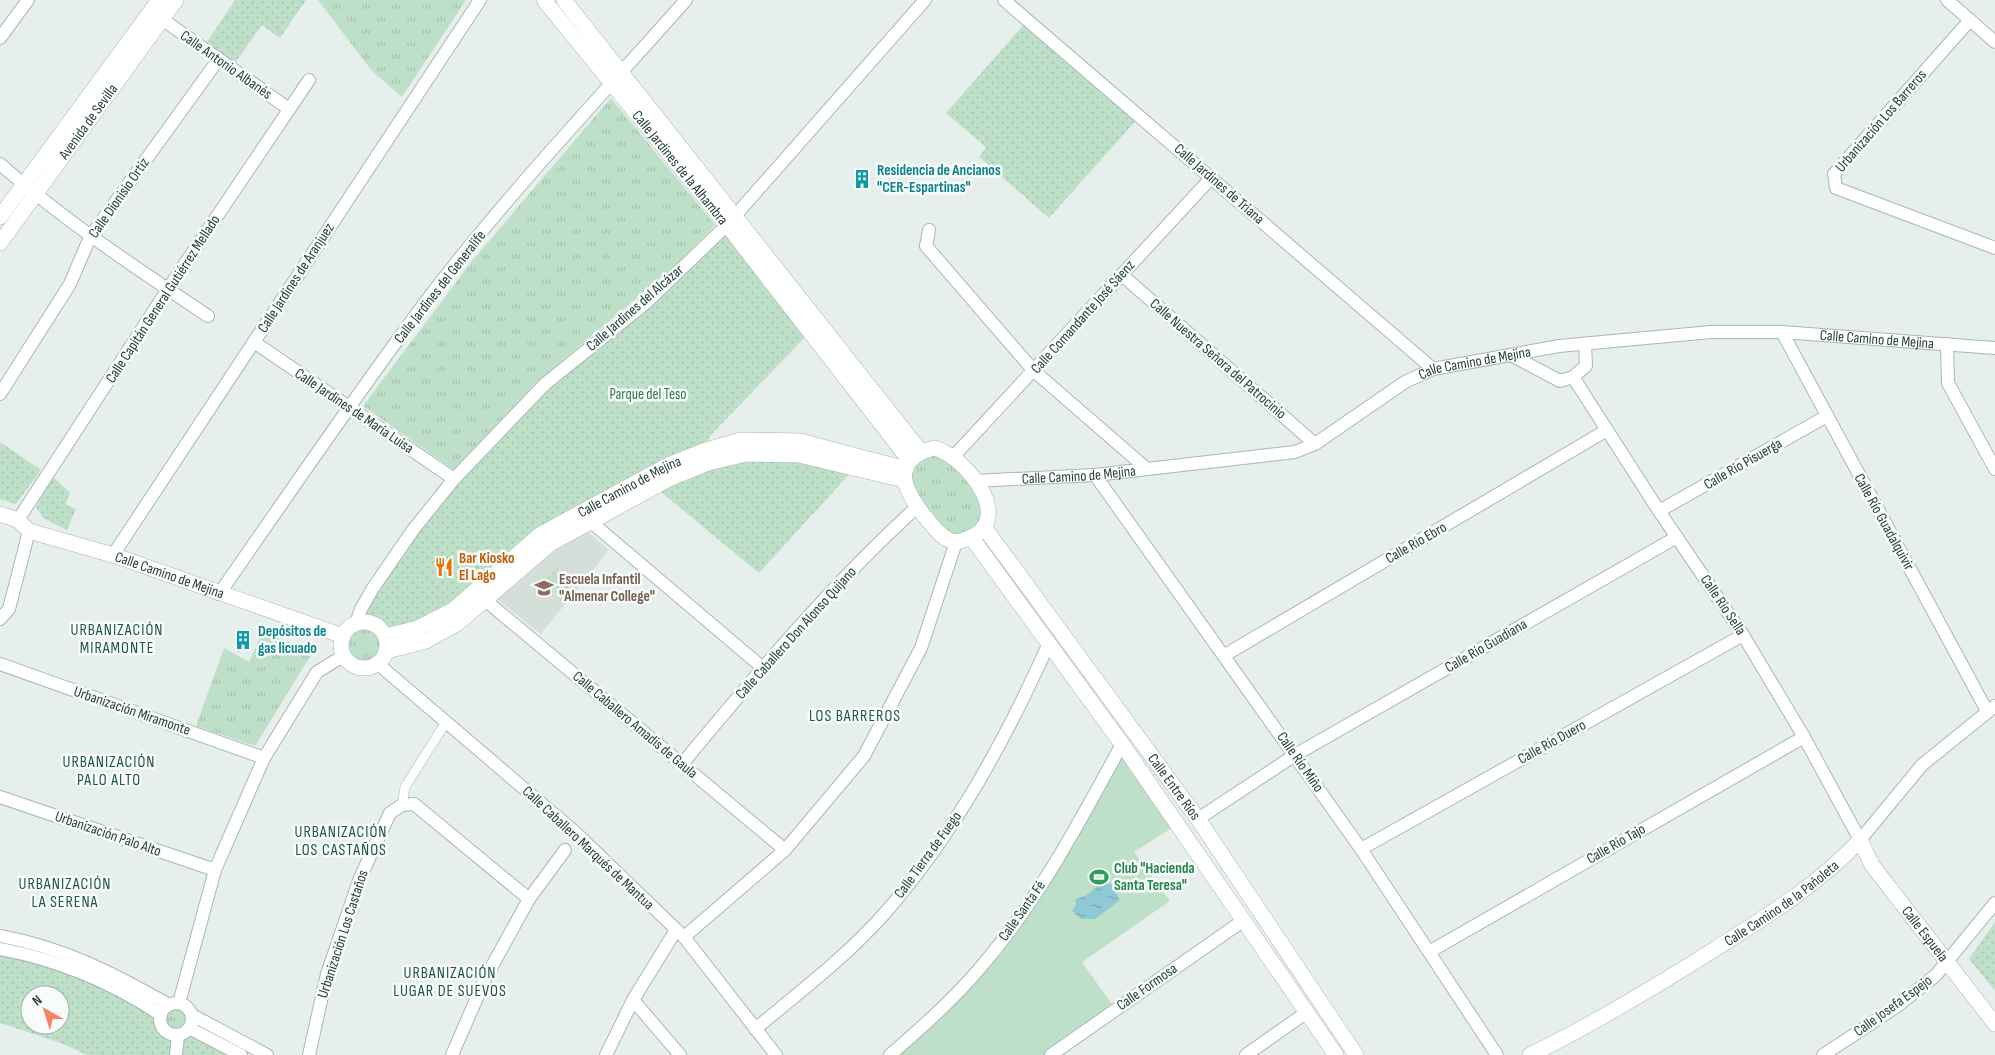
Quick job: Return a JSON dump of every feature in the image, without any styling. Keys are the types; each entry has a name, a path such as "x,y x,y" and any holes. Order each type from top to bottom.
{"street":[{"path":"0,38 28,0"},
{"name":"Avenida de Sevilla","path":"0,217 159,0"},
{"name":"Avenida de Sevilla","path":"0,243 176,0"},
{"name":"Calle Jardines de Aranjuez","path":"113,555 480,0"},
{"name":"Calle Jardines de la Alhambra","path":"544,0 612,84 732,221"},
{"name":"Calle Jardines de la Alhambra","path":"564,0 623,72 732,221 819,333 910,465"},
{"name":"Calle Jardines del Generalife","path":"219,594 349,408 431,295 502,209 686,0"},
{"name":"Calle Jardines del Alcázar","path":"356,623 361,609 378,581 413,530 454,479 545,384 648,301 732,221 924,0"},
{"name":"Calle Jardines de Triana","path":"1004,0 1433,369"},
{"path":"1947,0 1995,42"},
{"name":"Calle Antonio Albanés","path":"162,19 289,110"},
{"name":"Urbanización Los Barreros","path":"1970,20 1834,174 1836,188 1995,248"},
{"name":"Calle Dionisio Ortiz","path":"0,394 70,284 90,236 218,60"},
{"name":"Calle Capitán General Gutiérrez Mellado","path":"18,520 168,290 310,80"},
{"path":"0,164 36,195 90,236 208,316"},
{"name":"Calle Comandante José Sáenz","path":"954,456 1212,177"},
{"path":"929,230 926,246 1034,371 1147,469"},
{"name":"Calle Nuestra Señora del Patrocinio","path":"1122,275 1315,444"},
{"name":"Calle Camino de Mejina","path":"975,481 1095,475 1295,452 1315,444 1405,382 1433,369 1585,344 1711,332 1782,332 1995,348"},
{"name":"Calle Río Guadalquivir","path":"1782,332 1826,416 1991,708"},
{"name":"Calle Jardines de María Luisa","path":"254,342 454,479"},
{"path":"1511,355 1560,381 1573,377 1586,366 1585,344"},
{"path":"1947,344 1948,382 1995,469"},
{"name":"Calle Río Sella","path":"1573,377 1743,635 1804,737 1860,840"},
{"name":"Calle Río Pisuerga","path":"1660,511 1826,416"},
{"name":"Calle Río Ebro","path":"1225,655 1607,430"},
{"name":"Calle Camino de Mejina","path":"386,636 418,628 453,610 542,534 666,466 703,451 741,440 800,440 910,465"},
{"path":"934,448 954,456 983,492 988,503 989,514 984,527 971,537 956,542 936,531 908,493 910,465 934,448"},
{"name":"Calle Camino de Mejina","path":"387,651 426,641 458,623 550,544 671,478 708,463 746,454 799,455 910,465"},
{"name":"Calle Río Miño","path":"1095,475 1225,655 1361,849 1497,1055"},
{"name":"Calle Caballero Don Alonso Quijano","path":"682,764 763,668 873,547 917,507"},
{"name":"Calle Camino de Mejina","path":"0,514 18,520 29,531 113,555 219,594 343,636"},
{"path":"591,522 763,668"},
{"name":"Calle Entre Ríos","path":"984,527 1198,819 1356,1055"},
{"path":"0,619 9,608 29,531"},
{"name":"Calle Entre Ríos","path":"971,537 1122,744 1336,1055"},
{"name":"Calle Río Guadiana","path":"1198,819 1295,756 1677,537"},
{"path":"606,1055 633,1000 680,934 785,850 864,756 921,648 956,542"},
{"name":"Calle Caballero Amadis de Gaula","path":"486,600 785,850"},
{"path":"356,623 374,624 386,636 387,651 378,664 369,668 359,668 350,664 343,656 341,646 343,636 348,628 356,623"},
{"name":"Calle Río Duero","path":"1361,849 1743,635"},
{"name":"Calle Tierra de Fuego","path":"756,1029 830,968 884,914 923,866 972,794 1001,744 1049,643"},
{"path":"161,1015 174,1004 215,870 264,758 317,672 343,656"},
{"name":"Urbanización Miramonte","path":"0,664 264,758"},
{"name":"Calle Caballero Marqués de Mantua","path":"378,664 575,832 680,934 776,1055"},
{"name":"Calle Camino de la Pañoleta","path":"1534,1054 1659,984 1792,900 1837,864 1860,840 1922,765 1991,708"},
{"path":"446,722 405,787 402,805 414,804 529,899"},
{"name":"Calle Río Tajo","path":"1429,952 1804,737"},
{"name":"Calle Santa Fé","path":"890,1055 935,1016 980,968 1026,910 1078,824 1122,744"},
{"name":"Urbanización Palo Alto","path":"0,797 215,870"},
{"name":"Urbanización Los Castaños","path":"309,1055 327,974 360,878 390,813 402,805"},
{"name":"Calle Espuela","path":"1860,840 1872,865 1995,1024"},
{"path":"452,1055 486,977 529,899 564,850"},
{"name":"Calle Josefa Espejo","path":"1823,1055 1896,1007 1936,975 1995,903"},
{"name":"Calle Formosa","path":"1051,1055 1244,920"},
{"path":"0,936 76,957 106,969 174,1004 187,1007 187,1026 176,1055"},
{"path":"0,948 35,956 102,981 134,997 161,1015 165,1030 187,1026 267,1055"},
{"path":"633,1000 680,1055"},
{"path":"1246,1055 1307,1012"},
{"path":"187,1026 241,1055"}],"shaded area":[{"name":"Escuela Infantil \"Almenar College\"","path":"586,530 609,550 541,634 497,599 555,548"}],"green space":[{"path":"235,0 306,0 280,38 262,25 235,63 207,42"},
{"path":"318,0 466,0 402,97 372,71"},
{"path":"1028,20 1140,116 1049,218 979,157 986,147 946,113"},
{"path":"611,98 715,225 676,265 537,382 454,470 363,406 472,261"},
{"name":"Parque del Teso","path":"727,225 810,332 710,436 703,451 453,610 386,636 374,624 356,623 413,530 500,429"},
{"path":"0,442 41,470 16,504 0,499"},
{"path":"921,452 954,456 989,515 956,542 917,507 906,469"},
{"path":"746,454 855,468 759,573 655,487"},
{"path":"53,477 70,493 65,504 76,509 67,530 43,518 36,507"},
{"path":"557,568 571,584 562,595 547,578"},
{"path":"365,626 379,631 384,645 379,659 365,664 351,659 346,645 351,631"},
{"path":"262,633 314,650 255,746 196,726 224,648 249,662"},
{"name":"Club \"Hacienda Santa Teresa\"","path":"1122,744 1178,824 1134,852 1170,901 1082,962 1116,1010 1051,1055 890,1055 935,1016 1026,910"},
{"path":"1995,922 1995,991 1969,959"},
{"path":"0,949 103,981 161,1020 168,1033 173,1034 186,1031 241,1055 87,1055 61,1043 37,1035 70,1035 70,985 20,985 20,1030 0,1023"},
{"path":"176,1007 181,1008 187,1014 187,1024 181,1030 176,1031 171,1030 165,1024 164,1019 165,1014 171,1008"}],"water":[{"path":"1103,882 1111,884 1120,900 1095,919 1081,919 1072,911 1076,904 1075,899 1085,896"}],"place":[{"name":"Residencia de Ancianos \"CER-Espartinas\"","path":"862,179"},
{"name":"Bar Kiosko El Lago","path":"444,567"},
{"name":"Escuela Infantil \"Almenar College\"","path":"544,588"},
{"name":"Depósitos de gas licuado","path":"243,640"},
{"name":"Club \"Hacienda Santa Teresa\"","path":"1099,877"}],"district":[{"name":"URBANIZACIÓN MIRAMONTE","path":"117,639"},
{"name":"LOS BARREROS","path":"855,716"},
{"name":"URBANIZACIÓN PALO ALTO","path":"109,771"},
{"name":"URBANIZACIÓN LOS CASTAÑOS","path":"341,841"},
{"name":"URBANIZACIÓN LA SERENA","path":"65,893"},
{"name":"URBANIZACIÓN LUGAR DE SUEVOS","path":"450,982"}]}
